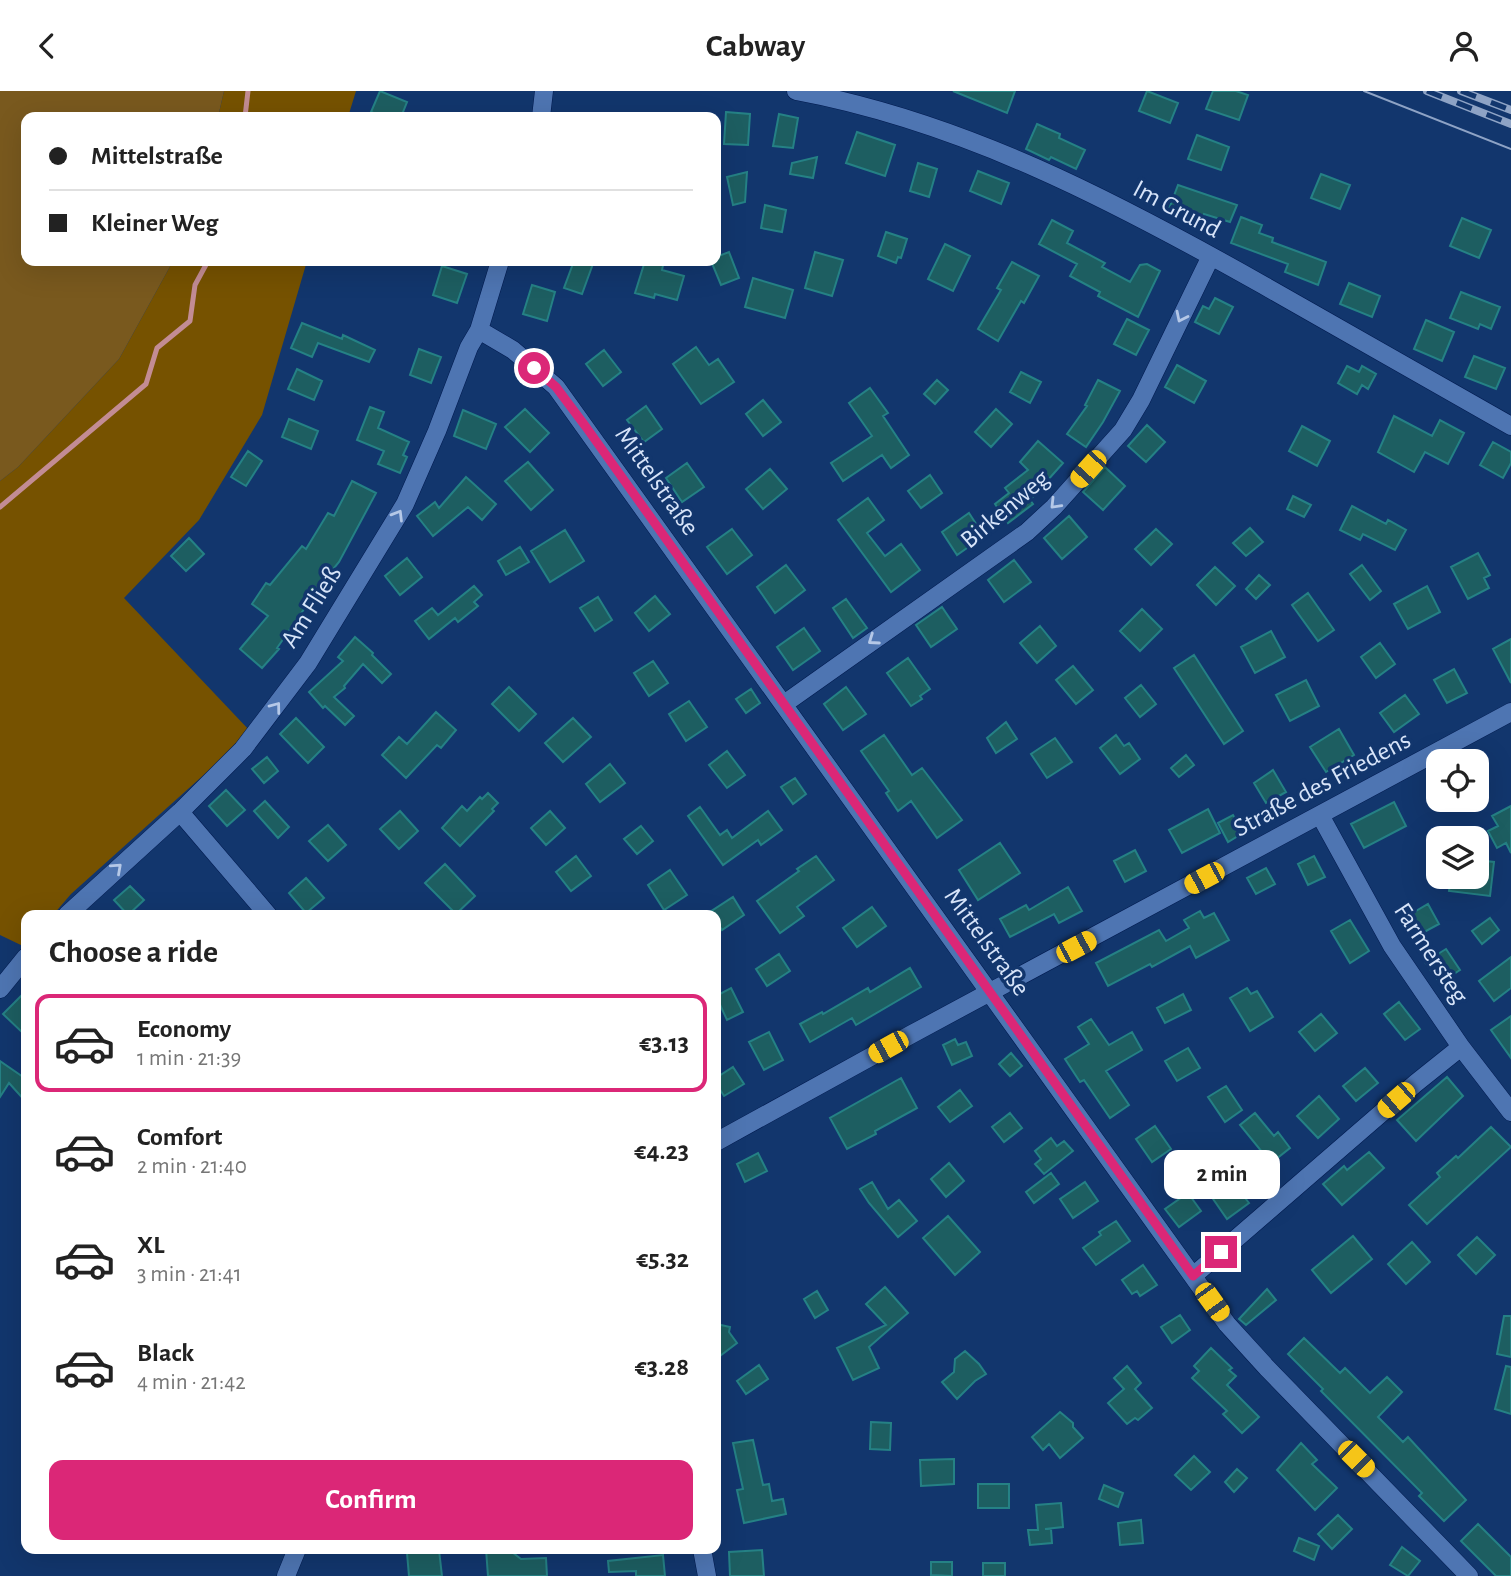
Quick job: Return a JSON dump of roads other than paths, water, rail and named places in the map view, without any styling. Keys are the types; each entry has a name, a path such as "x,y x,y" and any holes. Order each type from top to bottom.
{"street":[{"path":"542,112 544,91"},
{"name":"Im Grund","path":"796,91 926,125 1051,173 1210,256 1511,426"},
{"name":"Birkenweg","path":"784,704 1027,532 1054,507 1123,430 1141,400 1210,256"},
{"name":"Am Fließ","path":"72,910 180,812 256,734 308,663 405,504 438,431 469,347 479,330 498,266"},
{"name":"Mittelstraße","path":"479,330 513,350 556,387 1227,1324 1469,1576"},
{"name":"Straße des Friedens","path":"721,1139 990,991 1511,712"},
{"path":"180,812 264,910"},
{"name":"Farmersteg","path":"1320,815 1392,946 1461,1047 1511,1112"},
{"path":"0,989 21,963"},
{"path":"1193,1276 1461,1047"},
{"path":"286,1576 295,1554"},
{"path":"703,1554 707,1576"}],"waterway":[{"path":"246,112 248,91"},
{"path":"0,507 146,384 157,348 190,321 195,285 205,266"}],"tram line":[{"path":"1364,91 1511,149"}],"railway":[{"path":"1427,91 1511,124"},
{"path":"1461,91 1511,110"}]}
